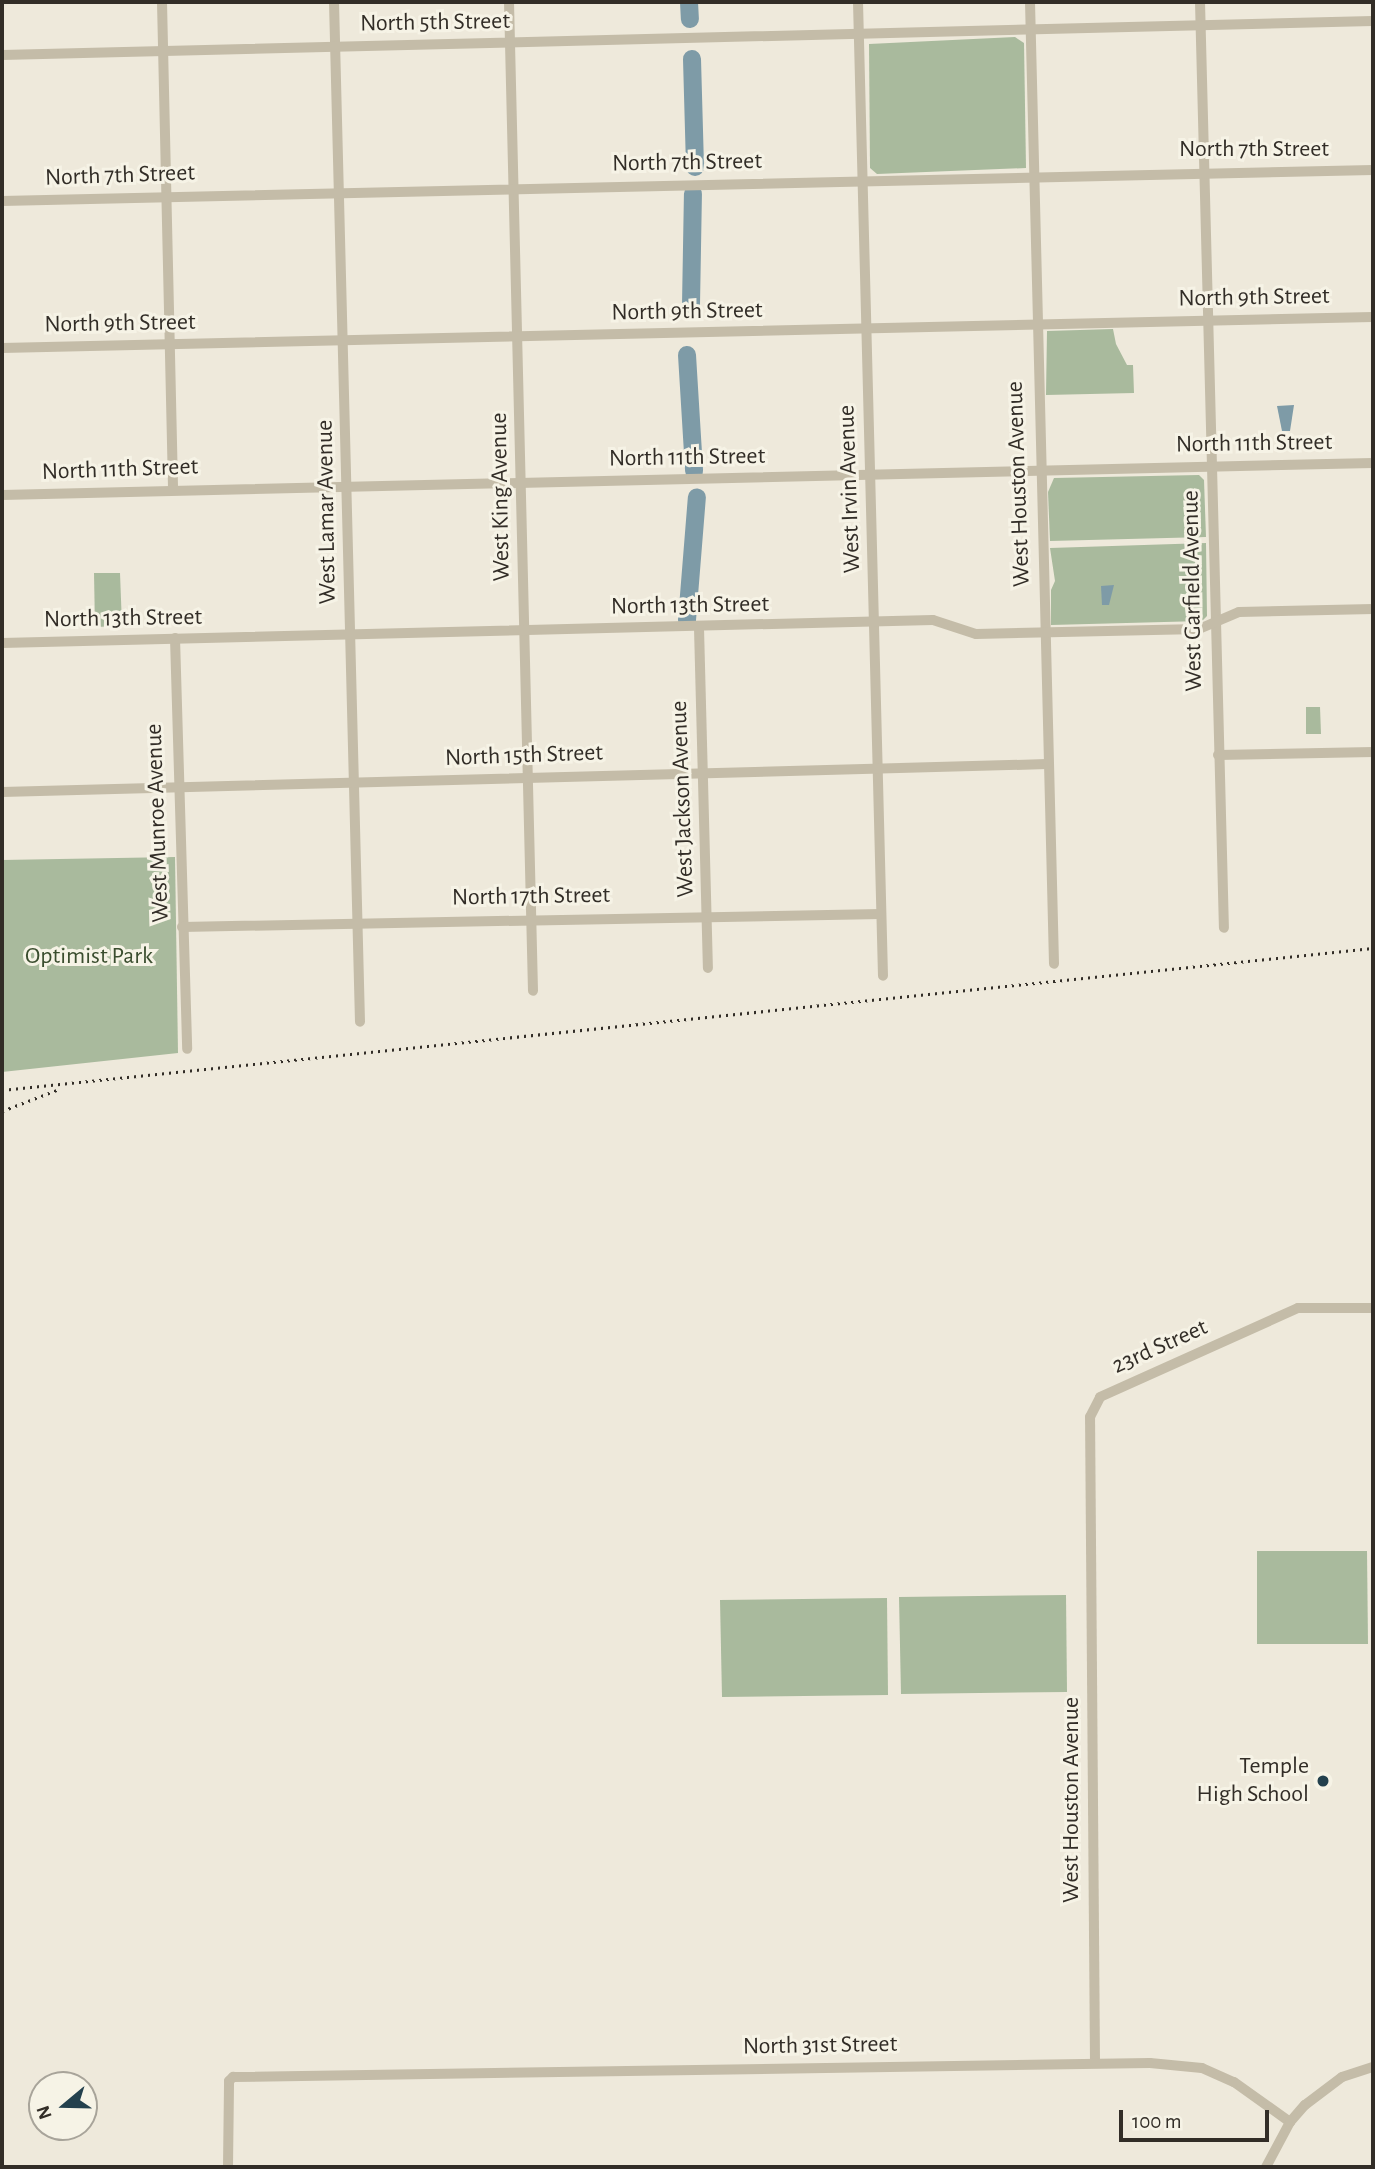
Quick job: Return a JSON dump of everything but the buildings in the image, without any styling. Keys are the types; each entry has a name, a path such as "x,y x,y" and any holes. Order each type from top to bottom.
{"street":[{"path":"162,2 173,488"},
{"name":"West Lamar Avenue","path":"334,2 360,1022"},
{"name":"West King Avenue","path":"509,2 533,991"},
{"name":"West Irvin Avenue","path":"858,2 883,976"},
{"name":"West Houston Avenue","path":"1030,2 1038,471 1054,964"},
{"name":"West Garfield Avenue","path":"1200,2 1224,928"},
{"name":"North 5th Street","path":"2,55 1373,21"},
{"name":"North 7th Street","path":"2,201 1203,171 1373,170"},
{"name":"North 9th Street","path":"2,348 1373,317"},
{"name":"North 11th Street","path":"2,495 173,488 871,476 1373,463"},
{"name":"North 13th Street","path":"2,643 699,628 933,620 976,634 1199,629 1239,611 1373,608"},
{"name":"West Jackson Avenue","path":"699,628 708,968"},
{"name":"West Munroe Avenue","path":"175,638 177,786 187,1049"},
{"path":"1218,755 1373,752"},
{"name":"North 15th Street","path":"2,792 1047,764"},
{"name":"North 17th Street","path":"182,927 707,914 881,914"},
{"name":"23rd Street","path":"1091,1537 1090,1417 1100,1397 1298,1308 1373,1308"},
{"name":"West Houston Avenue","path":"1091,1537 1095,2063"},
{"name":"North 31st Street","path":"228,2167 229,2081 233,2077 1095,2063 1202,2068 1234,2082 1290,2122"},
{"path":"1266,2167 1290,2122 1342,2077 1373,2067"}],"green space":[{"path":"1015,37 1024,43 1026,168 877,174 870,168 869,44"},
{"path":"1113,329 1116,344 1127,365 1133,365 1134,393 1046,395 1047,331"},
{"path":"1199,475 1204,480 1206,537 1050,541 1048,492 1054,478"},
{"path":"1206,543 1207,616 1202,621 1051,625 1051,590 1055,581 1050,548"},
{"path":"94,573 120,573 122,626 95,627"},
{"path":"1306,707 1320,707 1321,734 1306,734"},
{"name":"Optimist Park","path":"175,857 178,1053 2,1072 2,860"},
{"path":"1257,1551 1367,1551 1368,1644 1257,1644"},
{"path":"1066,1595 1067,1692 901,1694 899,1597"},
{"path":"887,1598 888,1695 722,1697 720,1600"}],"water":[{"path":"1294,405 1290,431 1282,431 1277,406"},
{"path":"1114,585 1109,605 1102,605 1101,586"}],"waterway":[{"path":"689,2 690,19"},
{"path":"692,59 695,167"},
{"path":"691,305 693,194"},
{"path":"687,355 694,471"},
{"path":"687,620 697,497"}],"railway":[{"path":"2,1090 1373,948"},
{"path":"2,1111 57,1090"}],"place":[{"name":"Temple High School","path":"1323,1781"}]}
